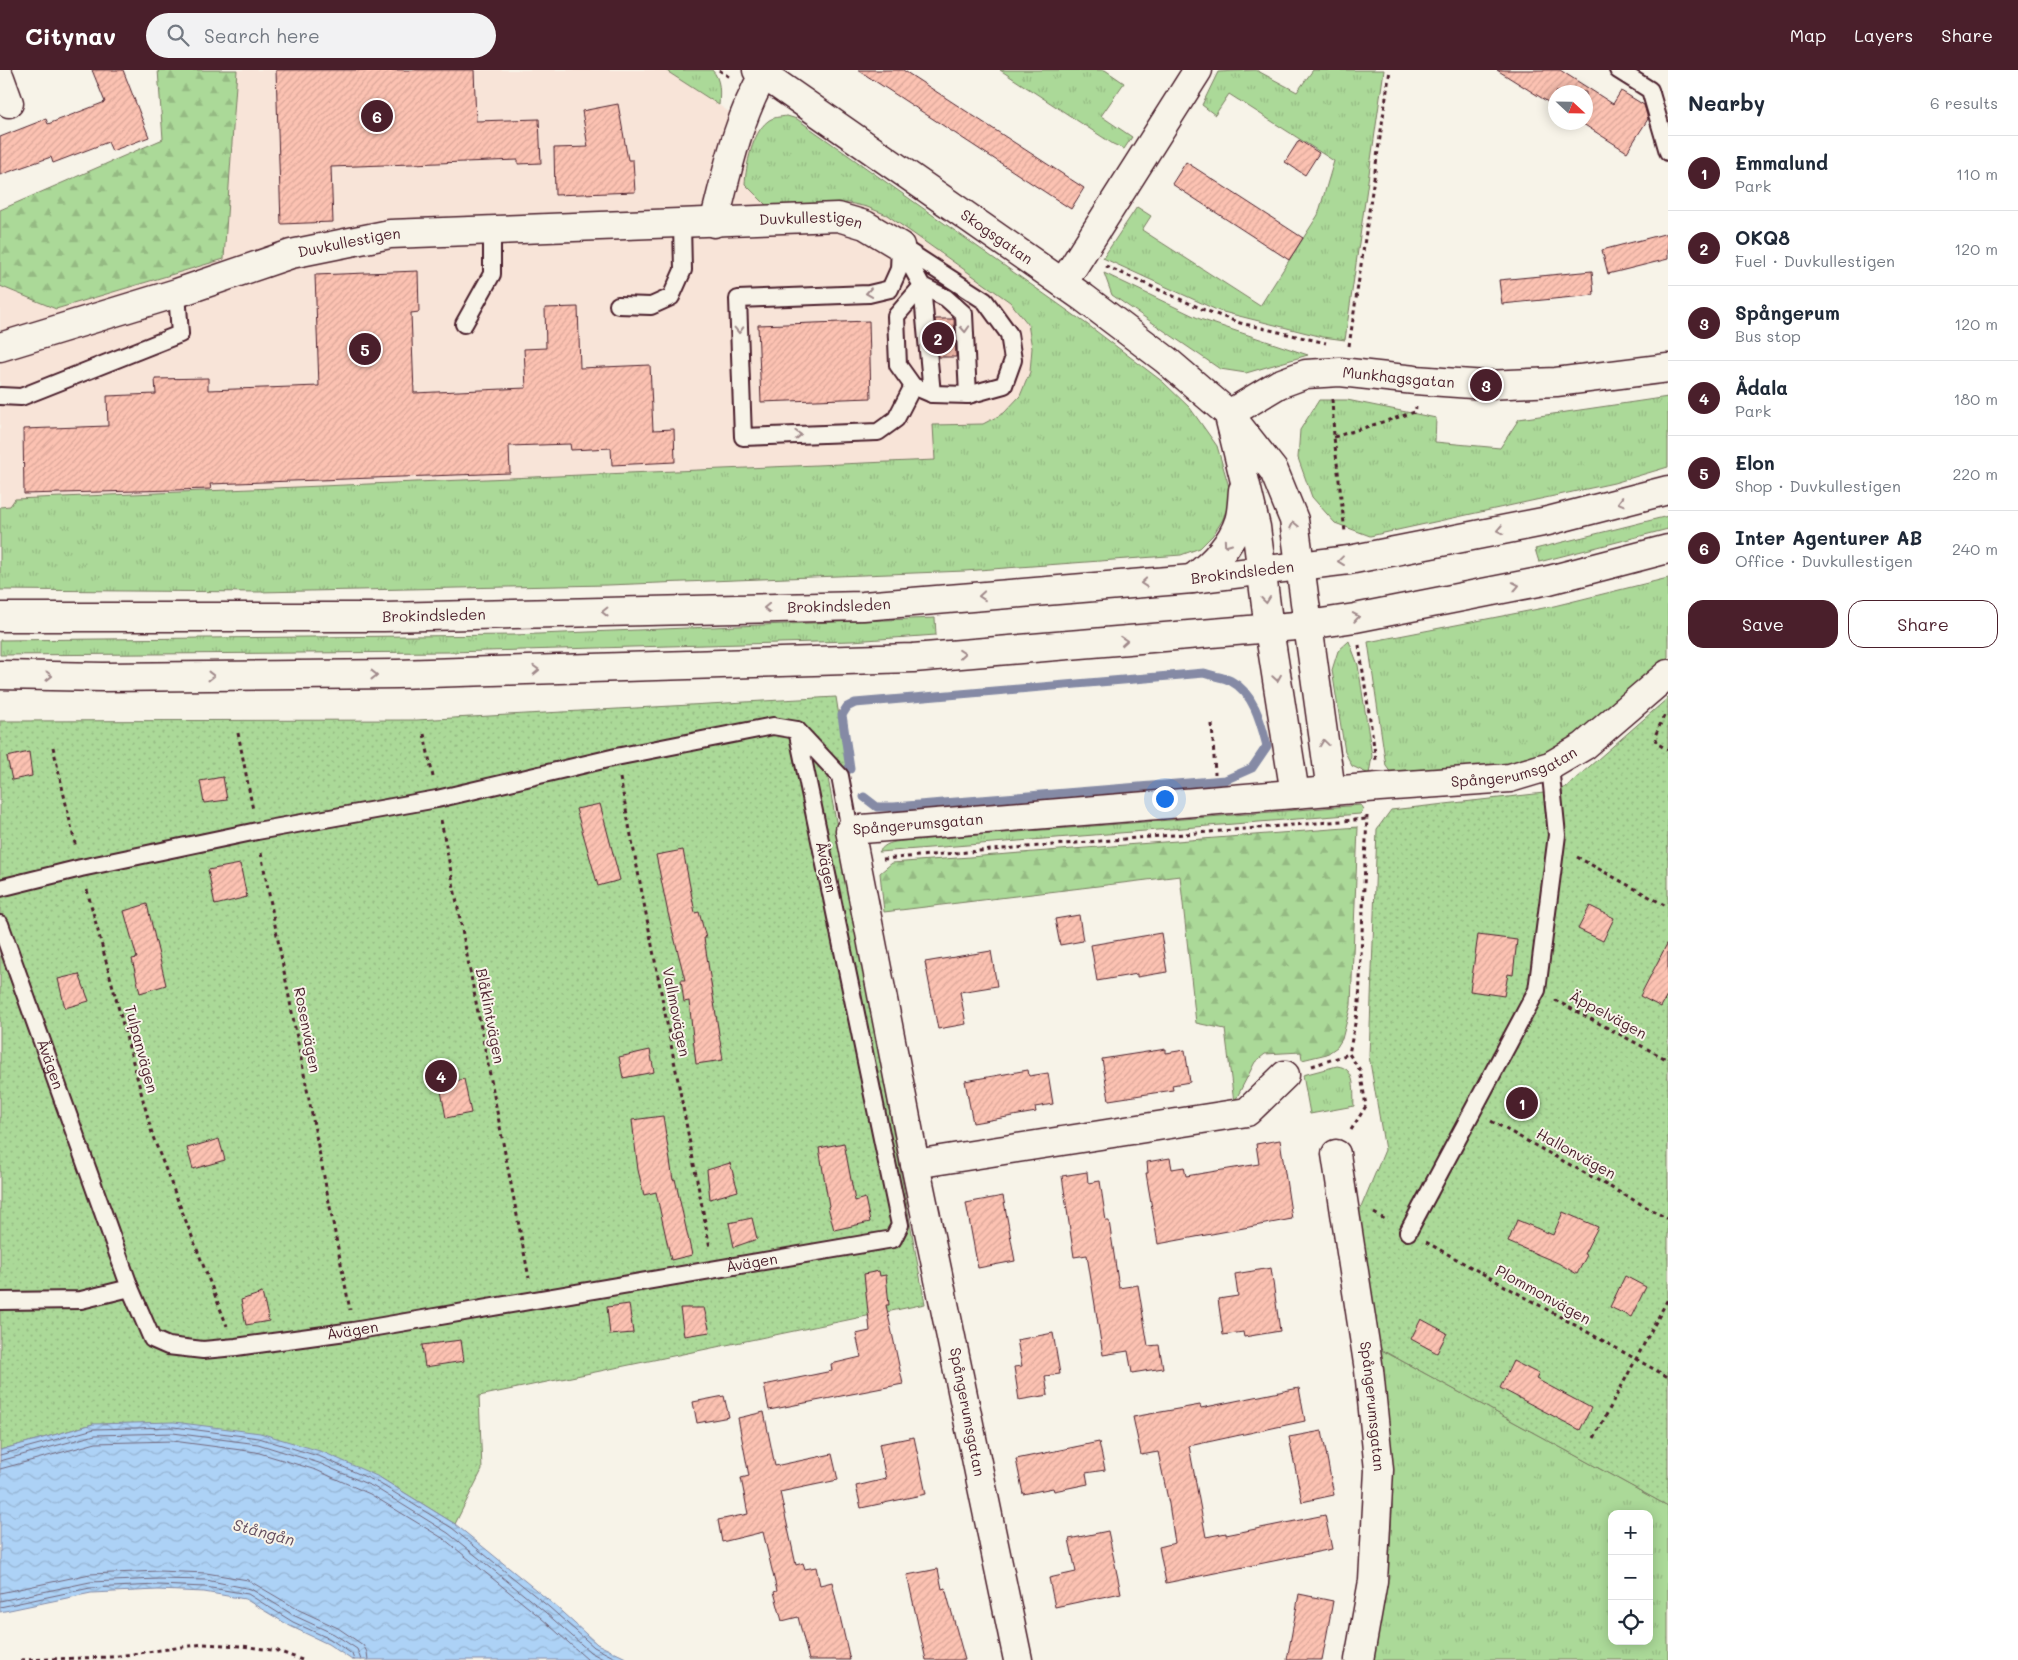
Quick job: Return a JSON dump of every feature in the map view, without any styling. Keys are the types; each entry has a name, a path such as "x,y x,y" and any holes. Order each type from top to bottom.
{"street":[{"path":"1063,283 1198,70"},
{"path":"714,223 740,126 760,72"},
{"name":"Skogsgatan","path":"760,72 1063,283 1166,360 1229,414 1274,470 1294,520 1308,625"},
{"path":"0,78 9,103"},
{"name":"Duvkullestigen","path":"0,347 178,293 292,254 390,234 838,218 865,224 900,246"},
{"name":"Munkhagsgatan","path":"1229,414 1279,384 1306,374 1340,372 1486,385 1556,382 1668,368"},
{"path":"1229,414 1256,528 1295,794"},
{"path":"1192,579 1212,564 1230,540 1240,520 1244,481"},
{"name":"Brokindsleden","path":"0,616 384,617 863,606 1192,579 1349,560 1548,521 1668,490"},
{"path":"0,676 103,677 397,674 913,658 1308,625 1355,618 1550,580 1668,549"},
{"path":"1308,625 1331,791"},
{"name":"Spångerumsgatan","path":"1018,1660 916,1164 850,830 1510,778 1550,766 1584,746 1668,674"},
{"path":"916,1164 1246,1112 1285,1075"},
{"name":"Spångerumsgatan","path":"1336,1154 1369,1370 1379,1470 1373,1581 1359,1660"}],"lane":[{"path":"1618,70 1650,90 1668,152"},
{"path":"618,305 651,306 672,297 683,270 682,224"},
{"path":"464,324 492,274 492,231"},
{"path":"900,246 922,286 932,394"},
{"path":"900,246 899,269 890,289 870,294 738,299 743,437 878,432 896,419 913,386"},
{"path":"900,246 984,301 1009,334 1013,360 1004,385 968,395 932,394 913,386 898,365 896,316 922,286"},
{"path":"922,286 946,298 964,314 968,395"},
{"path":"0,396 21,398 180,334 178,293"},
{"path":"0,888 81,868 257,831 437,799 616,758 773,726 797,730 840,776 850,830"},
{"name":"Åvägen","path":"0,924 130,1288 152,1339 168,1346 203,1350 236,1348 354,1331 715,1271 893,1239 900,1225 797,730"},
{"path":"1408,1232 1537,990 1556,853 1557,835 1550,766"},
{"path":"0,1301 81,1300 130,1288"}],"path":[{"path":"1358,349 1348,348 1390,70"},
{"path":"1081,255 1202,310 1240,323 1330,344"},
{"path":"1340,372 1332,399 1334,437 1349,560"},
{"path":"1334,437 1415,412 1416,404"},
{"path":"1336,1154 1366,1106 1360,1070 1349,1054 1359,1003 1366,819 1379,787 1355,618"},
{"path":"1666,749 1658,744 1655,736 1658,726 1668,712"},
{"path":"1212,724 1215,767"},
{"name":"Rosenvägen","path":"238,733 354,1331"},
{"name":"Blåklintvägen","path":"424,734 533,1301"},
{"name":"Tulpanvägen","path":"54,748 81,868 153,1137 236,1348"},
{"name":"Vallmovägen","path":"616,758 715,1271"},
{"path":"857,861 1366,819"},
{"path":"1556,853 1578,857 1668,907"},
{"name":"Äppelvägen","path":"1537,990 1668,1060"},
{"path":"1285,1075 1349,1054"},
{"name":"Hallonvägen","path":"1472,1110 1668,1218"},
{"name":"Plommonvägen","path":"1408,1232 1668,1377"},
{"path":"1594,1438 1668,1299"},
{"path":"21,1660 111,1657 204,1644 242,1646 278,1651 302,1660"}],"shaded area":[{"path":"237,70 665,70 760,132 746,166 745,184 867,207 887,215 1010,302 1028,324 1032,348 1030,372 1020,396 1004,413 983,424 934,425 935,460 16,499 10,506 0,507 0,286 56,309 224,259"}],"green space":[{"path":"158,70 237,70 224,259 56,309 0,286 0,210 163,139"},
{"path":"665,70 712,70 717,78 720,91 719,105"},
{"path":"1000,70 1105,70 1124,83 1101,116 1132,137 1124,149 1113,144"},
{"path":"1256,70 1297,92 1313,70 1384,70 1345,340 1323,337 1219,311 1103,258 1137,207 1151,216 1142,230 1260,306 1318,215 1334,161 1229,94 1215,115 1202,105 1218,72"},
{"path":"787,116 797,119 1088,325 1163,382 1190,408 1217,446 1229,487 1229,504 1222,521 1213,535 1200,548 1181,555 965,571 608,585 259,592 0,590 0,507 10,506 15,499 935,460 933,425 983,424 1004,413 1020,396 1030,372 1032,348 1028,324 1010,302 887,215 867,207 849,203 768,207 745,184 748,159 754,141 762,126 777,117"},
{"path":"1104,273 1200,319 1308,355 1246,373 1220,369 1112,295"},
{"path":"1668,397 1668,467 1614,483 1370,536 1335,523 1312,497 1298,458 1300,430 1319,400 1347,400 1436,418 1435,442 1500,448 1519,419"},
{"path":"1668,516 1668,529 1539,562 1535,549"},
{"path":"1668,578 1668,657 1576,738 1546,752 1505,764 1391,773 1386,766 1368,642 1554,606"},
{"path":"935,618 936,635 852,641 450,652 0,655 0,640 514,635"},
{"path":"1349,641 1358,665 1372,756 1369,774 1352,766 1345,752 1332,670 1338,651"},
{"path":"836,697 848,774 828,778 925,1304 479,1396 482,1470 455,1524 379,1477 93,1424 0,1450 0,721 417,720"},
{"path":"1668,698 1668,1506 1380,1349 1357,1217 1385,1150 1369,1056 1377,829 1391,810 1553,792 1566,787"},
{"path":"1361,805 1364,809 1360,814 879,852 887,845 903,841"},
{"path":"1358,827 1351,1005 1342,1039 1337,1047 1327,1054 1302,1060 1301,1052 1265,1054 1255,1062 1234,1103 1225,1029 1196,1023 1180,876 884,912 880,873 892,863"},
{"path":"1337,1066 1348,1071 1351,1076 1354,1106 1310,1114 1303,1075"},
{"path":"1380,1349 1668,1506 1668,1660 1373,1660 1389,1554 1392,1499 1391,1447"}],"water":[{"name":"Stångån","path":"174,1422 260,1433 323,1452 379,1477 455,1524 552,1603 597,1644 630,1660 352,1660 328,1644 290,1626 245,1599 204,1592 158,1590 91,1593 0,1612 0,1450 93,1424"}],"building":[{"path":"92,70 123,70 149,137 112,151 108,142 53,163 51,157 0,175 0,137 46,119 48,124 105,102"},
{"path":"276,70 474,70 476,121 539,119 541,163 518,164 518,160 331,167 333,222 281,224"},
{"path":"858,70 903,70 1084,188 1071,209"},
{"path":"1497,70 1560,70 1583,85 1548,85 1548,102"},
{"path":"1593,91 1613,104 1621,91 1644,105 1648,119 1627,152 1593,130"},
{"path":"618,104 628,160 633,160 635,192 555,195 554,148 588,147 582,111"},
{"path":"1299,140 1319,153 1305,175 1285,162"},
{"path":"1186,162 1303,238 1289,260 1172,184"},
{"path":"1668,233 1668,259 1608,274 1602,250"},
{"path":"418,271 419,312 411,313 414,393 526,388 524,349 546,348 545,308 578,307 580,368 650,365 653,430 674,429 675,462 612,465 611,448 571,450 570,444 509,446 510,473 210,484 211,489 24,494 23,429 108,426 107,396 156,394 155,379 208,378 208,390 319,386 315,275"},
{"path":"1592,271 1594,295 1502,304 1499,280"},
{"path":"935,319 954,319 956,357 939,357"},
{"path":"869,321 871,398 761,402 758,325"},
{"path":"29,752 32,776 12,780 7,757"},
{"path":"223,777 227,800 204,803 200,781"},
{"path":"600,804 620,880 598,886 576,809"},
{"path":"683,850 695,913 699,912 706,938 704,938 723,1060 696,1064 689,1001 684,1002 681,980 685,980 656,855"},
{"path":"240,864 247,897 215,905 208,870"},
{"path":"147,904 166,985 140,993 132,959 137,958 124,911"},
{"path":"1590,906 1614,918 1603,941 1578,929"},
{"path":"1079,915 1083,941 1060,945 1055,919"},
{"path":"1161,933 1167,972 1137,977 1137,974 1097,981 1091,945"},
{"path":"1478,935 1517,940 1513,975 1508,974 1504,996 1470,991"},
{"path":"1668,942 1668,994 1661,1007 1640,996"},
{"path":"991,951 997,986 960,992 966,1024 938,1029 925,962"},
{"path":"79,974 89,1001 65,1008 58,979"},
{"path":"1166,1049 1166,1053 1185,1050 1190,1082 1172,1085 1173,1090 1109,1100 1102,1059"},
{"path":"650,1050 654,1072 623,1078 619,1057"},
{"path":"1028,1070 1029,1076 1048,1073 1053,1104 1035,1107 1036,1112 973,1123 965,1081"},
{"path":"464,1079 471,1113 446,1118 440,1085"},
{"path":"663,1116 673,1180 675,1179 692,1255 671,1260 656,1192 644,1195 638,1170 632,1120"},
{"path":"219,1139 225,1160 193,1169 187,1148"},
{"path":"1280,1140 1292,1219 1158,1244 1146,1173 1148,1173 1147,1162 1170,1158 1172,1169 1184,1167 1186,1176 1259,1164 1256,1144"},
{"path":"844,1143 855,1201 865,1198 870,1222 834,1230 828,1207 819,1148"},
{"path":"730,1163 738,1191 710,1199 707,1170"},
{"path":"1087,1172 1088,1183 1100,1181 1106,1221 1109,1221 1119,1288 1138,1285 1148,1346 1159,1345 1163,1368 1132,1373 1128,1351 1103,1355 1087,1255 1074,1257 1062,1176"},
{"path":"1003,1196 1015,1261 978,1268 966,1203"},
{"path":"1563,1212 1598,1227 1584,1254 1587,1255 1577,1274 1558,1263 1508,1242 1517,1220 1553,1235"},
{"path":"752,1218 757,1239 734,1247 729,1223"},
{"path":"1271,1268 1280,1331 1244,1337 1243,1332 1223,1335 1218,1299 1238,1296 1235,1274"},
{"path":"879,1271 880,1276 886,1275 889,1305 886,1305 903,1384 769,1410 764,1385 832,1371 831,1364 861,1357 856,1334 870,1331 864,1274"},
{"path":"1625,1276 1646,1287 1631,1317 1610,1307"},
{"path":"262,1293 269,1321 246,1325 241,1300"},
{"path":"629,1304 633,1333 610,1335 607,1307"},
{"path":"680,1308 704,1308 710,1332 684,1336"},
{"path":"1421,1319 1447,1333 1437,1353 1411,1339"},
{"path":"1053,1333 1060,1374 1045,1376 1048,1395 1019,1400 1014,1367 1022,1366 1017,1340"},
{"path":"461,1340 464,1361 425,1367 422,1345"},
{"path":"1513,1361 1539,1374 1536,1379 1591,1408 1580,1430 1500,1388"},
{"path":"1299,1388 1305,1421 1189,1446 1206,1537 1226,1533 1226,1535 1325,1515 1332,1549 1166,1583 1159,1547 1175,1543 1169,1504 1158,1452 1141,1455 1133,1417 1200,1405 1201,1408"},
{"path":"724,1396 729,1417 697,1423 693,1402"},
{"path":"764,1412 775,1466 832,1454 838,1480 780,1492 796,1565 803,1563 805,1569 816,1567 820,1585 832,1582 850,1660 809,1660 798,1617 782,1621 774,1592 777,1591 763,1532 722,1542 718,1520 748,1514 741,1478 749,1476 738,1418"},
{"path":"1322,1431 1334,1495 1302,1502 1289,1437"},
{"path":"914,1437 926,1494 861,1508 856,1486 886,1479 879,1444"},
{"path":"1099,1442 1105,1470 1086,1473 1088,1484 1054,1491 1053,1488 1023,1494 1016,1459"},
{"path":"1108,1531 1121,1593 1055,1607 1049,1578 1076,1572 1069,1539"},
{"path":"938,1569 942,1589 945,1588 965,1660 926,1660 907,1575"},
{"path":"1299,1594 1333,1601 1322,1660 1287,1660"}],"waterway":[{"path":"850,769 842,715 847,707 855,703 1204,673 1228,680 1239,686 1255,709 1267,746 1252,768 1225,780 894,807 877,807 864,797"}],"place":[{"name":"Inter Agenturer AB","path":"377,116"},
{"name":"OKQ8","path":"938,338"},
{"name":"Elon","path":"365,349"},
{"name":"Spångerum","path":"1486,385"},
{"name":"Ådala","path":"441,1076"},
{"name":"Emmalund","path":"1522,1103"}]}
